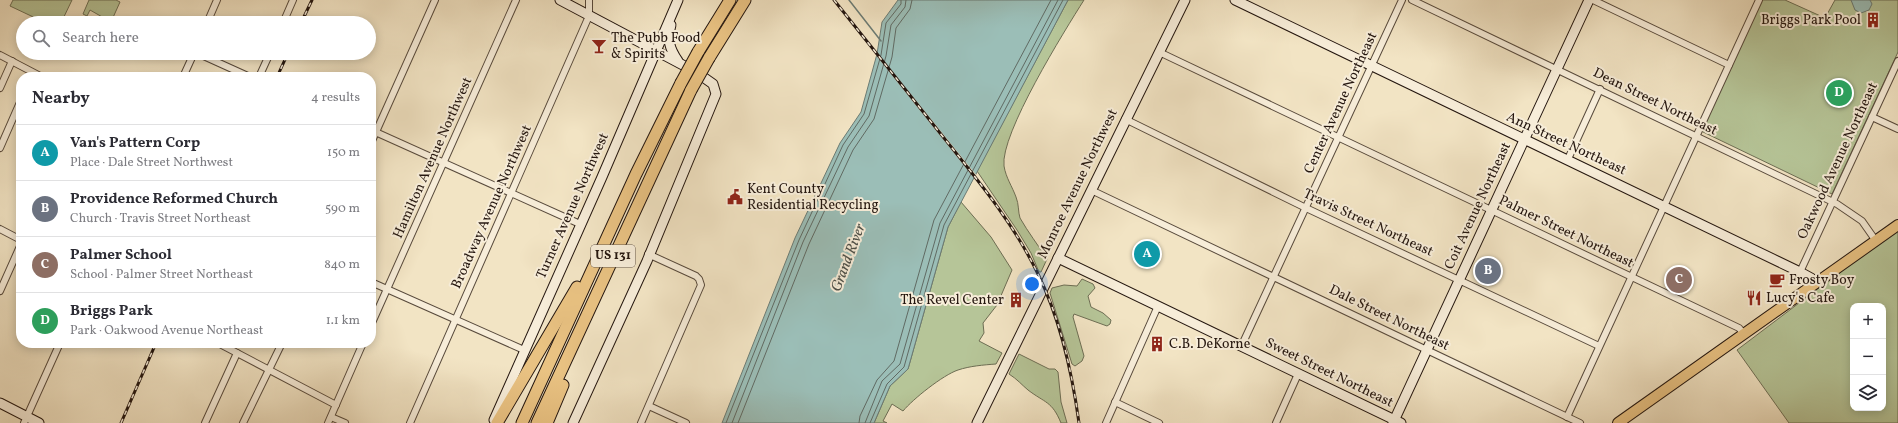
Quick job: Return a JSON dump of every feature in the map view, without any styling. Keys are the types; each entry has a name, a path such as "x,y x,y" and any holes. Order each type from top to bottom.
{"highway":[{"name":"US 131","path":"522,423 612,226 681,83 730,0"},
{"name":"US 131","path":"537,423 691,90 745,0"},
{"path":"497,423 612,226"},
{"path":"548,423 594,310 604,276"}],"main road":[{"path":"1618,423 1898,225"}],"street":[{"path":"210,16 217,0"},
{"path":"286,16 293,0"},
{"path":"376,127 435,0"},
{"name":"Hamilton Avenue Northwest","path":"376,314 516,0"},
{"path":"560,0 708,79 715,89 714,99 648,254 573,423"},
{"name":"Broadway Avenue Northwest","path":"410,423 589,16 589,0"},
{"path":"678,0 669,30 668,41 671,51 679,63"},
{"name":"Turner Avenue Northwest","path":"493,423 678,0"},
{"name":"Monroe Avenue Northwest","path":"977,423 1125,119 1185,0"},
{"name":"Ann Street Northeast","path":"1235,0 1800,272 1812,278 1816,283"},
{"name":"Center Avenue Northeast","path":"1241,347 1402,0"},
{"name":"Dean Street Northeast","path":"1412,0 1557,68 1833,202 1850,211 1862,221 1876,240"},
{"name":"Coit Avenue Northeast","path":"1396,422 1427,350 1589,0"},
{"path":"1593,0 1729,65"},
{"path":"1567,416 1758,0"},
{"name":"Palmer Street Northeast","path":"1159,52 1739,328 1744,334"},
{"path":"0,55 28,72"},
{"path":"185,72 191,60"},
{"path":"213,60 239,72"},
{"path":"261,72 267,60"},
{"path":"0,88 12,61"},
{"name":"Oakwood Avenue Northeast","path":"1800,272 1898,61"},
{"path":"1568,159 1600,89"},
{"path":"0,148 16,111"},
{"path":"1872,117 1898,129"},
{"name":"Travis Street Northeast","path":"1125,119 1306,208 1599,346"},
{"path":"376,132 580,224"},
{"name":"Dale Street Northeast","path":"1091,190 1580,423"},
{"path":"0,229 16,237"},
{"path":"641,423 700,285 699,279 648,254"},
{"path":"0,290 16,255"},
{"name":"Sweet Street Northeast","path":"1058,258 1396,422"},
{"path":"376,284 524,350"},
{"path":"1106,423 1158,306"},
{"path":"26,420 58,348"},
{"path":"228,348 336,405"},
{"path":"243,423 280,348"},
{"path":"344,423 329,420 361,348"},
{"path":"205,423 237,353"},
{"path":"1276,423 1298,374"},
{"path":"1115,402 1159,423"},
{"path":"0,403 26,420 39,423"},
{"path":"649,406 686,423"}],"green space":[{"path":"13,0 72,0 64,16 31,16 10,6"},
{"path":"89,0 116,0 120,2 114,16 100,16 90,10 87,16 83,14"},
{"path":"1068,0 1084,0 1035,82 1012,131 1006,151 1004,166 1017,200 1020,218 1047,259 1041,272 1039,272 1031,253 1017,230 977,171"},
{"path":"1762,0 1785,0 1825,18 1835,0 1898,0 1898,52 1832,194 1701,131"},
{"path":"961,202 991,237 1012,270 997,305 983,323 984,333 979,341 1002,353 996,364 958,370 944,377 921,394 903,411 892,404 883,421 887,423 874,423 890,386 908,369 948,227"},
{"path":"1898,228 1898,423 1789,423 1737,350"},
{"path":"1082,279 1093,284 1095,288 1088,296 1091,307 1103,313 1111,320 1110,324 1107,326 1074,314 1073,317 1084,356 1082,361 1075,366 1072,364 1050,293 1052,288 1064,285 1077,286"},
{"path":"1019,354 1049,369 1055,369 1058,372 1061,402 1067,423 1061,423 1058,416 1048,403 1028,390 1009,374"}],"water":[{"name":"Grand River","path":"898,0 1068,0 948,227 908,369 890,386 874,423 722,423 795,238 840,143 861,112 877,54 882,22"},
{"path":"1851,0 1870,0 1872,4 1869,10 1861,13 1855,10"}],"pier":[{"path":"876,51 977,176 974,178 875,54"}],"waterway":[{"path":"849,0 881,41"}],"railway":[{"path":"304,16 312,0"},
{"path":"834,0 980,184 1017,236 1038,274 1059,328 1069,366 1079,423"},
{"path":"279,72 285,60"},
{"path":"121,423 154,348"}],"place":[{"name":"Briggs Park Pool","path":"1873,20"},
{"name":"The Pubb Food & Spirits","path":"599,46"},
{"name":"Briggs Park","path":"1839,93"},
{"name":"Kent County Residential Recycling","path":"735,197"},
{"name":"Van's Pattern Corp","path":"1147,254"},
{"name":"Providence Reformed Church","path":"1488,271"},
{"name":"Palmer School","path":"1679,280"},
{"name":"Frosty Boy","path":"1777,280"},
{"name":"Lucy's Cafe","path":"1754,298"},
{"name":"The Revel Center","path":"1016,300"},
{"name":"C.B. DeKorne","path":"1157,344"}]}
